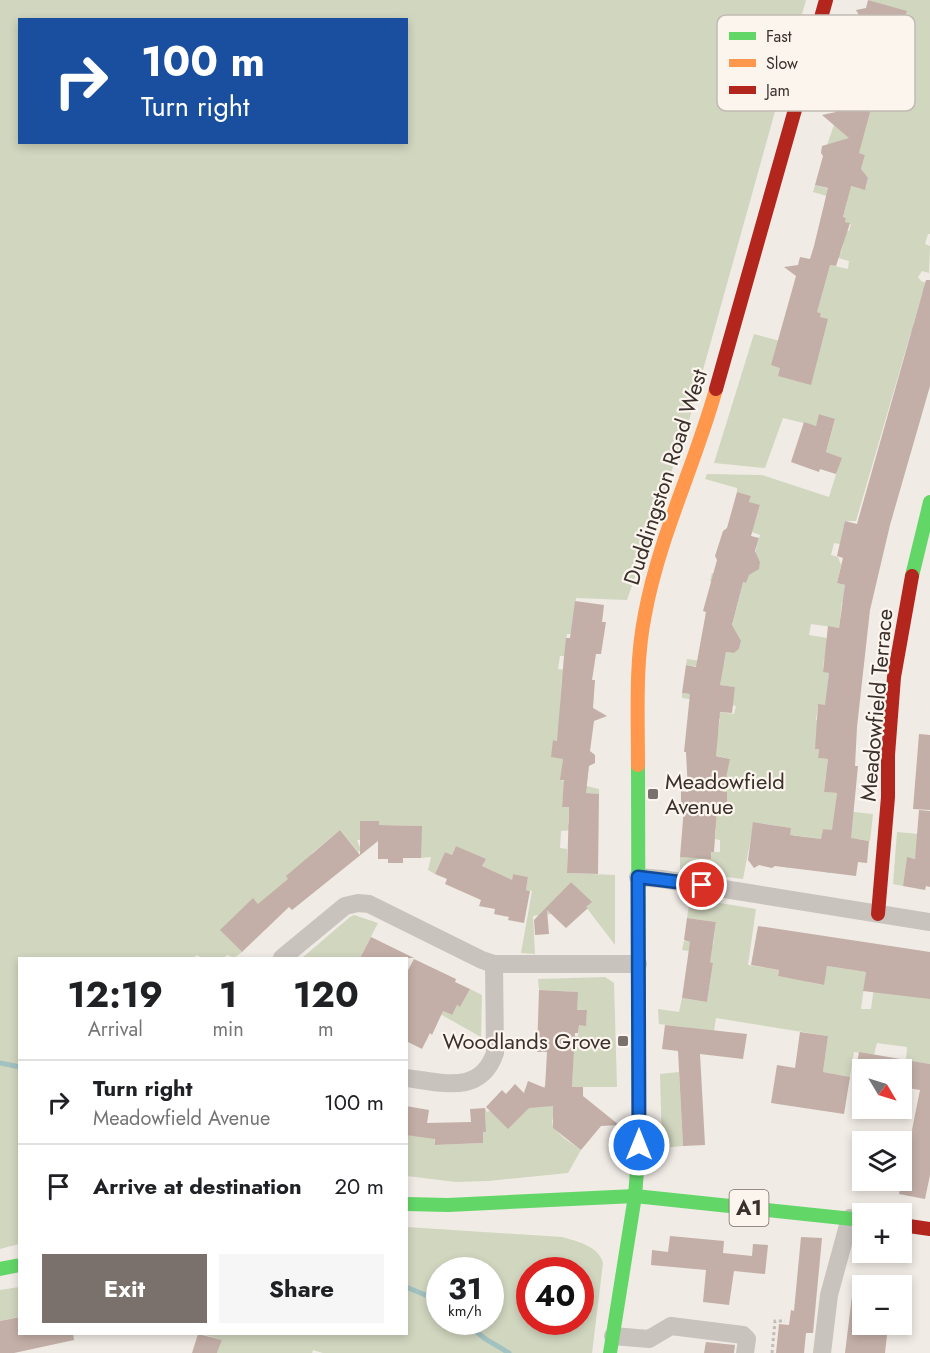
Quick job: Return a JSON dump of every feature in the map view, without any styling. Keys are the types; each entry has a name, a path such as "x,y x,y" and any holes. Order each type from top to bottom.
{"street":[{"name":"Duddingston Road West","path":"822,15 826,0"},
{"name":"Duddingston Road West","path":"611,1344 634,1196 639,1145 638,686 642,635 648,595 659,556 711,407 795,111"},
{"name":"Meadowfield Terrace","path":"878,914 888,797 888,755 894,677 908,591 930,502"},
{"path":"638,877 930,922"},
{"path":"283,957 345,906 358,903 369,904 494,964 638,964"},
{"path":"408,1078 458,1084 481,1076 491,1065 495,1053 494,964"},
{"name":"A1","path":"408,1204 448,1205 634,1196 852,1219"},
{"path":"912,1226 930,1229"},
{"path":"822,1353 829,1295 852,1230"},
{"path":"0,1269 18,1265"},
{"path":"611,1344 649,1339 670,1326 743,1335 747,1339 745,1353"}],"path":[{"path":"772,1353 776,1321 785,1322"}],"green space":[{"path":"0,0 806,0 802,15 717,15 717,111 775,111 688,424 627,600 576,598 572,625 584,635 567,634 564,656 560,656 558,669 575,671 562,677 559,723 565,742 553,740 563,759 561,780 599,789 599,794 571,792 570,797 563,797 562,806 569,807 568,824 574,825 573,830 561,831 560,848 567,849 567,873 615,875 615,945 586,907 591,902 571,882 550,904 555,909 551,914 533,916 535,954 521,953 532,891 526,890 528,877 513,874 512,881 482,866 485,859 456,846 452,855 445,852 435,874 428,870 431,857 421,858 421,826 379,825 357,840 361,850 358,852 340,830 311,854 314,858 259,905 253,899 221,930 242,952 235,957 196,955 195,957 18,957 18,1244 0,1249"},
{"path":"868,0 930,0 930,234 925,244 930,246 929,273 922,271 918,277 921,281 930,284 922,294 913,325 925,329 924,335 911,332 856,521 845,521 840,544 834,543 831,555 838,557 841,565 837,583 848,586 856,604 842,602 839,628 811,624 809,635 833,639 830,660 824,659 823,671 829,673 828,682 831,683 829,706 818,705 816,720 822,721 815,749 819,749 818,758 828,759 824,792 837,793 835,810 873,814 870,841 858,839 857,848 834,845 830,873 825,872 830,830 823,829 821,839 793,835 789,868 785,867 790,828 754,822 743,879 680,871 680,857 711,858 711,852 720,852 720,840 715,839 716,829 683,827 683,814 712,819 712,807 727,807 727,793 718,792 730,759 714,755 720,719 711,718 712,711 734,714 736,706 682,698 682,693 733,699 735,687 720,685 722,670 686,665 687,659 724,664 726,652 734,653 739,649 741,641 730,634 741,589 710,581 712,573 746,583 750,570 758,569 760,562 754,557 760,535 752,532 760,506 749,503 751,496 737,492 737,488 705,479 707,474 762,475 829,497 841,458 826,452 835,420 820,414 816,426 783,418 765,468 714,463 754,334 799,346 820,317 821,313 804,309 830,265 848,269 849,261 820,253 841,253 843,245 838,243 842,229 849,231 851,224 845,222 846,218 843,217 847,202 813,192 815,185 829,189 832,181 861,189 866,187 868,178 860,173 865,155 827,145 834,125 858,111 915,111 915,15 906,15 907,12"},
{"path":"897,832 930,835 919,859 907,858 903,886 893,884"},
{"path":"690,898 756,909 748,965 779,970 778,976 795,979 811,962 808,982 823,985 827,966 866,972 861,1009 871,1009 875,980 930,999 930,1064 906,1059 907,1047 877,1043 874,1055 854,1052 850,1077 823,1072 828,1036 716,1018 714,1031 659,1024 658,1009 679,1012 682,998 707,1002 713,963 688,958 689,951 682,950 684,941 713,945 716,922 687,918"},
{"path":"354,915 378,923 361,957 303,957"},
{"path":"605,977 614,983 617,1087 572,1087 574,1049 566,1036 578,1036 579,1025 586,1025 587,1010 577,1010 577,992 539,990 538,979"},
{"path":"470,989 482,995 481,1037 440,1014 430,1004 451,1015 457,1005 460,1007"},
{"path":"679,1072 683,1146 662,1148 660,1074"},
{"path":"544,1086 565,1087 552,1121 559,1134 581,1150 568,1173 456,1182 408,1176 408,1135 429,1131 431,1123 434,1123 435,1145 483,1143 483,1132 486,1132 485,1108 487,1112 526,1095 525,1089 540,1094"},
{"path":"408,1227 562,1237 592,1248 601,1257 603,1263 592,1353 323,1353 313,1350 312,1353 217,1353 222,1340 205,1335 408,1335"},
{"path":"18,1287 18,1317 0,1321 0,1290"}],"building":[{"path":"868,0 907,11 906,15 859,15 856,10 866,8"},
{"path":"870,111 859,153 865,155 861,169 868,178 865,190 851,186 843,217 846,218 845,222 850,223 836,266 830,265 817,312 821,313 820,317 828,319 811,385 778,376 780,368 771,365 796,276 784,267 798,265 800,257 810,259 828,188 815,185 823,156 822,146 849,138 822,115 836,112"},
{"path":"926,280 930,280 930,386 890,525 870,610 857,727 855,766 858,766 851,838 869,841 867,863 858,862 856,876 775,866 772,868 759,865 754,868 748,860 753,822 791,828 790,835 821,839 823,829 832,830 837,793 824,792 828,759 818,758 819,749 815,749 818,704 825,705 829,673 823,672 828,626 839,628 845,585 837,583 843,558 837,556 845,521 857,524"},
{"path":"819,414 835,419 826,452 842,458 836,474 820,469 819,472 791,462 804,422 816,426"},
{"path":"737,492 751,496 749,502 760,505 751,536 759,538 755,551 760,562 759,569 749,575 746,583 743,582 732,625 741,641 739,649 734,653 726,652 720,685 735,687 732,713 720,712 716,756 730,759 723,792 727,792 727,807 717,807 714,852 711,852 711,859 680,857 684,807 681,807 681,791 688,792 686,752 684,752 690,694 682,693 686,665 696,667 706,612 703,611 717,560 715,556 723,531 727,528"},
{"path":"575,601 604,605 602,622 606,622 601,654 596,654 592,680 595,680 593,708 607,716 594,721 590,751 595,755 595,763 589,766 586,793 599,794 598,874 567,873 569,807 562,807 564,780 560,780 563,759 551,757 553,740 557,741 566,638 570,638"},
{"path":"919,734 930,735 930,810 913,809"},
{"path":"919,810 930,811 930,887 926,886 925,890 903,886 907,857 915,859"},
{"path":"360,821 379,821 379,825 422,826 421,858 403,858 403,863 388,863 388,859 378,859 378,841 292,910 289,907 242,952 220,930 253,898 258,904 288,879 286,876 340,830 360,855"},
{"path":"456,846 486,859 482,866 512,880 513,874 528,877 526,890 530,891 524,923 494,914 495,909 479,906 481,900 445,884 447,879 435,874 445,852 452,855"},
{"path":"571,882 592,902 586,907 588,908 566,928 547,910 549,934 535,935 534,920"},
{"path":"687,918 716,922 707,1002 682,998 690,942 684,940"},
{"path":"758,926 930,952 930,999 863,991 866,972 827,966 824,985 778,976 779,970 751,965"},
{"path":"371,937 414,958 408,957 361,957"},
{"path":"414,959 456,979 455,982 470,989 460,1007 457,1005 452,1015 443,1011 432,1035 430,1033 422,1049 408,1042 408,970"},
{"path":"539,990 578,992 577,1010 587,1010 586,1026 579,1025 578,1033 575,1033 572,1087 583,1087 583,1096 619,1125 601,1126 581,1150 553,1128 553,1106 529,1108 508,1129 486,1107 502,1090 506,1094 515,1084 524,1093 528,1081 545,1088 547,1052 537,1052"},
{"path":"665,1025 747,1034 743,1059 700,1054 705,1145 683,1146 678,1051 662,1049"},
{"path":"800,1032 828,1036 823,1072 850,1077 844,1114 771,1103 777,1065 795,1068"},
{"path":"859,1052 900,1059 858,1059"},
{"path":"912,1061 930,1064 930,1175 925,1199 899,1194 900,1191 912,1191 912,1131 920,1090 912,1089"},
{"path":"408,1106 429,1110 427,1123 471,1122 470,1109 485,1108 486,1132 483,1132 483,1143 435,1145 435,1139 408,1135"},
{"path":"670,1236 724,1241 723,1253 752,1256 753,1244 768,1245 765,1274 734,1271 729,1305 703,1302 706,1270 651,1265 652,1250 668,1252"},
{"path":"801,1237 822,1238 813,1333 806,1333 804,1353 776,1353 779,1324 789,1325 791,1310 794,1311"},
{"path":"852,1296 852,1335 887,1335 885,1353 845,1353"},
{"path":"18,1317 18,1335 73,1335 74,1340 14,1353 0,1353 0,1321"},
{"path":"198,1335 222,1340 217,1353 192,1353"},
{"path":"706,1342 735,1345 734,1353 704,1353"}],"waterway":[{"path":"0,1063 18,1067"},
{"path":"408,1288 426,1295"},
{"path":"480,1335 509,1353"}],"traffic: fast":[{"path":"912,576 930,502"},
{"path":"610,1353 635,1196 639,1145 638,765"},
{"path":"408,1204 448,1205 635,1196 852,1219"},
{"path":"0,1269 18,1265"}],"traffic: slow":[{"path":"638,765 638,670 651,585 716,389"}],"traffic: jam":[{"path":"822,15 826,0"},
{"path":"716,389 795,111"},
{"path":"878,914 888,797 888,755 894,677 912,576"},
{"path":"912,1226 930,1229"}],"place":[{"name":"Meadowfield Avenue","path":"653,794"},
{"name":"Woodlands Grove","path":"623,1041"}],"route":[{"path":"639,1145 638,877 702,885"}]}
